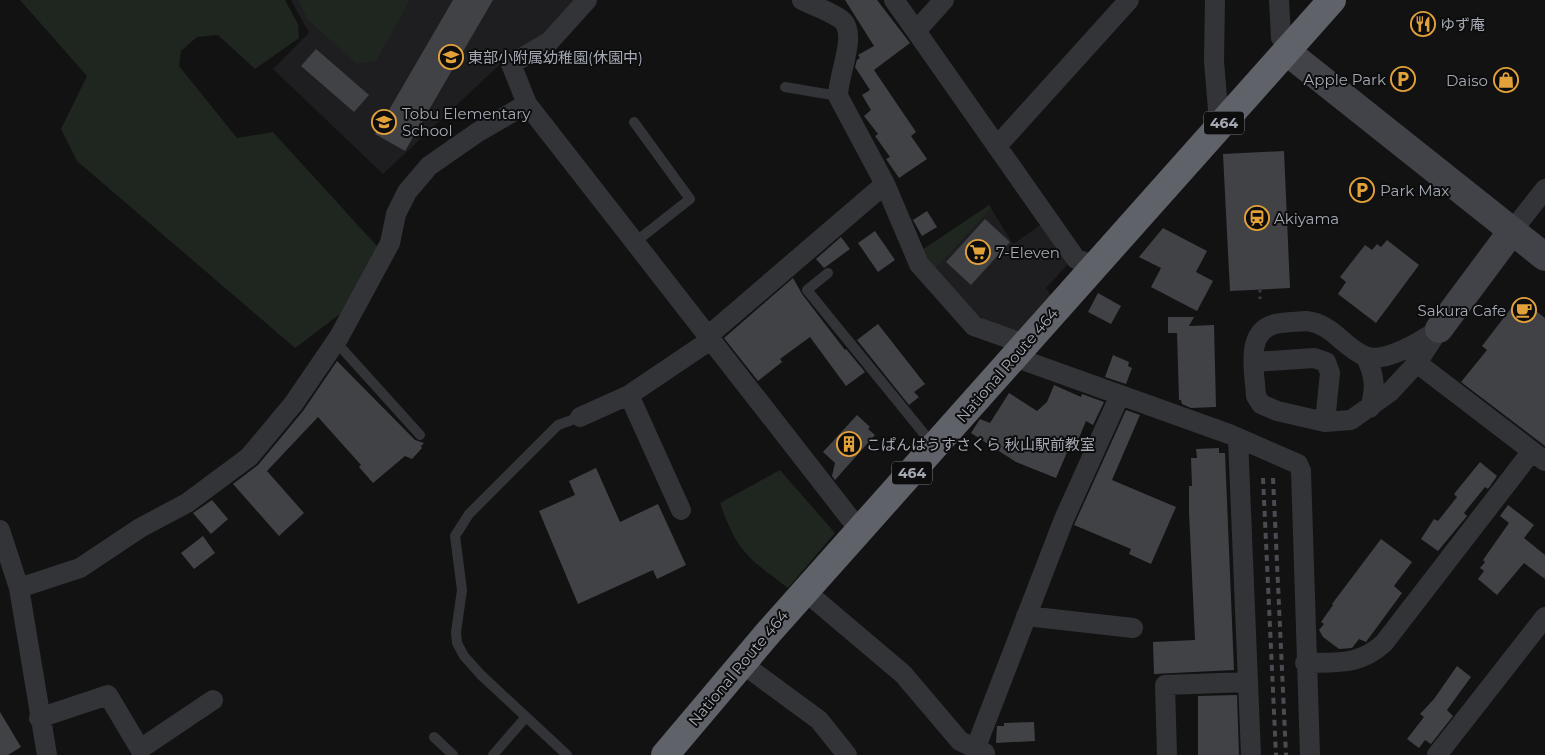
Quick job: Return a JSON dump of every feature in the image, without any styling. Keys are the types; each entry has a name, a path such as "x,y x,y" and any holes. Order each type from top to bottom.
{"highway":[{"name":"National Route 464","path":"665,755 744,659 1019,351 1284,45 1332,0"}],"street":[{"path":"588,0 549,42 511,64 528,104 634,243 710,337 860,531"},
{"path":"802,0 843,21 850,33 838,82 838,96 885,184 919,264 947,298 974,326 1019,351 1120,395 1238,438 1298,464 1301,472 1305,662 1310,755"},
{"path":"894,0 998,145 1076,259 1094,265"},
{"path":"916,32 944,0"},
{"path":"998,145 1129,0"},
{"path":"1215,0 1214,61 1218,110"},
{"path":"1279,0 1284,45 1545,256"},
{"path":"19,588 80,568 140,528 187,503 249,457 294,404 336,342 390,243 396,214 407,192 428,166 478,132 528,104"},
{"path":"580,417 629,395 710,337 885,184"},
{"path":"1370,408 1374,378 1365,356 1323,325 1306,321 1276,324 1261,331 1256,339 1254,362 1256,396 1261,404 1277,411 1325,422 1351,420 1370,408 1390,392 1417,363 1439,329 1545,189"},
{"path":"1365,356 1381,356 1415,346 1439,329"},
{"path":"1254,362 1314,358 1326,362 1330,373 1325,422"},
{"path":"1305,662 1360,660 1372,654 1384,643 1539,456 1417,363"},
{"path":"629,395 681,510"},
{"path":"805,591 903,674 960,741 981,751 1026,616 1064,519 1120,395"},
{"path":"1238,438 1252,755"},
{"path":"0,530 19,588 39,718 47,755"},
{"path":"1026,616 1133,628"},
{"path":"1437,755 1545,617"},
{"path":"744,659 751,670 820,720 847,755"},
{"path":"1167,755 1165,685 1248,682"},
{"path":"39,718 108,695 140,749 213,700"}],"lane":[{"path":"786,87 838,96"},
{"path":"634,122 690,199 634,243"},
{"path":"828,273 807,290 934,447"},
{"path":"336,342 420,435"},
{"path":"567,755 481,675 464,656 456,643 462,590 455,536 469,514 558,425 580,417"},
{"path":"493,755 526,717"},
{"path":"434,737 453,755"}],"path":[{"path":"1260,290 1260,301"}],"shaded area":[{"path":"20,0 285,0 298,24 299,38 255,69 218,35 197,37 181,51 179,66 237,138 273,132 386,256 372,290 295,348 77,161 61,129 87,76"},
{"name":"Tobu Elementary School","path":"291,0 580,0 519,60 512,53 383,174 273,69 309,33"},
{"path":"298,0 410,0 376,61 356,63 308,20"},
{"path":"989,205 1013,244 1046,221 1068,253 1067,265 1046,288 1051,295 1020,331 997,328 977,315 935,269"},
{"path":"989,205 991,208 935,269 922,250"},
{"path":"780,470 835,533 788,588 745,553 732,533 720,503"}],"building":[{"path":"453,0 493,0 405,151 375,134"},
{"path":"845,0 877,0 910,43 874,70 916,132 911,136 927,159 899,178 886,159 890,157 875,136 878,134 864,116 871,110 862,95 870,90 855,67 857,60 860,58 858,55 874,46"},
{"path":"316,49 369,95 354,112 301,66"},
{"path":"1284,151 1290,288 1230,291 1223,154"},
{"path":"927,211 937,227 922,236 913,220"},
{"name":"7-Eleven","path":"985,219 1010,242 971,285 946,262"},
{"path":"1163,228 1207,251 1196,272 1213,281 1197,311 1151,287 1161,268 1139,257"},
{"path":"875,231 895,260 878,272 858,243"},
{"path":"841,237 850,249 824,268 816,259"},
{"path":"1387,240 1419,265 1376,323 1338,294 1346,282 1340,277 1365,245 1372,250 1377,244 1381,247"},
{"path":"793,278 802,294 845,350 865,372 846,386 810,337 780,359 782,362 758,381 724,338"},
{"path":"1098,293 1121,306 1111,324 1088,312"},
{"path":"1519,298 1545,318 1545,446 1461,382 1487,350 1482,346"},
{"path":"1168,317 1194,317 1189,326 1214,325 1216,407 1191,408 1182,404 1181,400 1179,400 1177,333 1168,333"},
{"path":"878,324 925,384 914,392 919,397 909,405 857,340"},
{"path":"1113,355 1129,362 1128,366 1132,368 1126,384 1105,377"},
{"path":"337,361 415,440 424,443 412,459 405,456 373,483 359,467 361,465 318,417 267,471 304,513 279,536 233,484 258,465 303,411"},
{"path":"1054,385 1081,397 1082,394 1104,402 1093,425 1086,421 1076,445 1071,443 1056,478 1016,462 971,433 980,419 990,423 1009,393 1037,411 1047,402"},
{"path":"1126,410 1140,415 1112,480 1176,507 1151,564 1129,554 1131,549 1074,525"},
{"name":"こぱんはうすさくら 秋山駅前教室","path":"857,415 870,427 868,429 875,435 835,480 832,476 835,463 823,452"},
{"path":"1219,448 1219,453 1225,453 1234,670 1154,674 1153,642 1195,640 1189,512 1189,486 1192,486 1191,458 1197,458 1196,449"},
{"path":"1480,462 1497,476 1488,489 1485,487 1464,513 1467,516 1438,551 1421,539 1434,519 1438,521 1457,497 1454,494"},
{"path":"596,468 620,522 658,504 686,565 657,579 653,570 578,604 539,511 575,495 569,481"},
{"path":"212,500 228,519 211,534 193,513"},
{"path":"1508,505 1534,525 1524,538 1545,555 1545,579 1524,563 1497,595 1478,579 1484,571 1480,568 1485,562 1483,560 1509,523 1500,516"},
{"path":"203,536 215,553 194,569 181,553"},
{"path":"1381,539 1412,562 1394,586 1402,593 1366,642 1359,639 1352,648 1339,649 1323,637 1319,630 1324,624 1321,622 1332,604"},
{"path":"1457,666 1471,677 1447,710 1453,716 1431,744 1425,740 1419,748 1407,739 1424,717 1420,714 1434,699"},
{"path":"1237,695 1239,755 1198,755 1198,696"},
{"path":"0,712 21,747 8,755 0,755"},
{"path":"1034,722 1035,741 996,743 997,726 1004,726 1004,723"}],"railway":[{"path":"1263,478 1276,755"},
{"path":"1273,478 1286,755"}],"place":[{"name":"ゆず庵","path":"1423,24"},
{"name":"東部小附属幼稚園(休園中)","path":"451,57"},
{"name":"Apple Park","path":"1403,79"},
{"name":"Daiso","path":"1506,80"},
{"name":"Tobu Elementary School","path":"384,122"},
{"name":"Park Max","path":"1362,190"},
{"name":"Akiyama","path":"1257,218"},
{"name":"7-Eleven","path":"978,252"},
{"name":"Sakura Cafe","path":"1524,310"},
{"name":"こぱんはうすさくら 秋山駅前教室","path":"849,444"}]}
